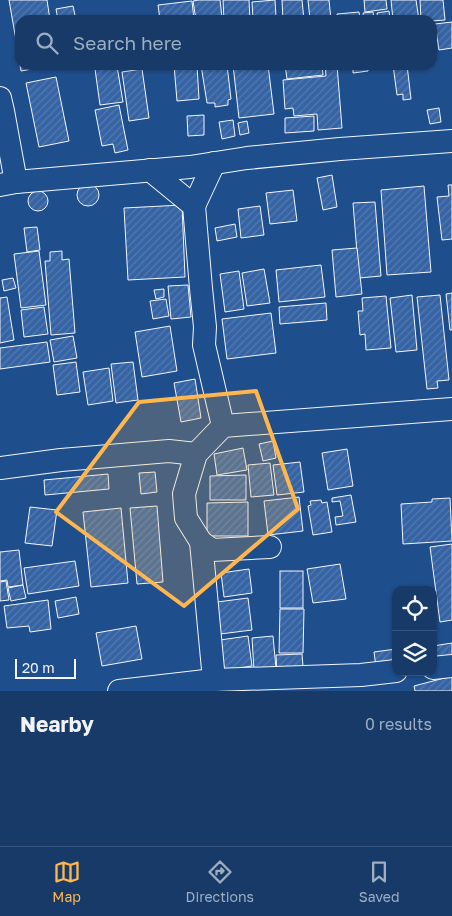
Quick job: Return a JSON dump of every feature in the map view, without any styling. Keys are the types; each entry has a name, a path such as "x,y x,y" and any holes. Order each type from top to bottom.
{"street":[{"path":"0,98 4,111 8,183 150,170 247,158 452,141"},
{"path":"214,163 194,206 205,327 204,345 223,426"},
{"path":"150,170 194,206"},
{"path":"270,547 212,550 201,542 186,518 184,494 196,454 223,426 452,409"},
{"path":"0,468 61,460 169,451 196,454"},
{"path":"201,542 214,680"},
{"path":"437,668 452,666"},
{"path":"120,691 214,680 361,675 392,671"}],"highlighted area":[{"path":"256,391 298,509 184,606 56,512 139,402"}],"building":[{"path":"9,0 47,0 49,15 15,15 15,34"},
{"path":"220,0 222,15 195,15 193,1"},
{"path":"223,0 249,0 250,15 224,15"},
{"path":"275,0 276,15 253,15 252,2"},
{"path":"282,0 302,0 304,15 283,15"},
{"path":"308,0 329,0 330,15 310,15"},
{"path":"364,0 386,0 387,9 365,12"},
{"path":"391,0 416,0 418,15 392,15"},
{"path":"420,0 443,0 445,20 437,21 437,15 421,15"},
{"path":"192,1 193,15 159,15 158,5"},
{"path":"73,6 75,15 57,15 56,9"},
{"path":"389,11 389,15 377,15 377,13"},
{"path":"359,12 359,15 337,15"},
{"path":"373,12 373,15 363,15 363,13"},
{"path":"452,22 452,48 439,50 437,24"},
{"path":"95,70 118,70 123,102 100,105"},
{"path":"142,70 149,118 129,121 122,72"},
{"path":"174,70 197,70 199,99 177,101"},
{"path":"202,70 228,70 231,99 228,100 228,105 215,107 215,103 207,103"},
{"path":"234,70 269,70 274,114 239,118"},
{"path":"286,70 322,70 323,75 287,79"},
{"path":"325,70 337,70 342,128 318,130 317,114 294,116 293,108 285,109 283,80 326,76"},
{"path":"353,70 368,70 368,71 353,73"},
{"path":"394,70 408,70 411,99 403,100 403,94 397,95"},
{"path":"56,77 69,141 39,147 26,83"},
{"path":"119,105 128,150 115,153 113,144 102,146 95,110"},
{"path":"439,108 441,122 430,124 427,110"},
{"path":"204,115 204,135 188,136 187,116"},
{"path":"314,116 314,131 285,133 285,118"},
{"path":"233,120 235,136 222,139 219,122"},
{"path":"247,121 249,133 240,135 238,123"},
{"path":"332,175 337,207 323,210 317,178"},
{"path":"88,184 96,187 99,195 96,203 88,206 80,203 77,195 80,187"},
{"path":"448,185 452,185 452,239 442,240 437,197 449,196"},
{"path":"424,186 431,272 387,275 381,190"},
{"path":"293,190 297,221 270,224 266,193"},
{"path":"38,191 45,194 48,201 45,208 38,211 31,208 28,201 31,194"},
{"path":"375,202 381,276 359,278 353,203"},
{"path":"182,205 185,277 128,280 124,208"},
{"path":"260,206 264,235 241,238 238,209"},
{"path":"235,224 237,237 217,241 215,228"},
{"path":"37,227 40,250 27,252 24,228"},
{"path":"357,248 362,294 336,297 332,250"},
{"path":"39,251 46,305 21,308 14,254"},
{"path":"62,251 62,260 69,259 75,333 51,335 45,261 50,261 50,252"},
{"path":"321,265 325,297 279,302 276,270"},
{"path":"264,269 270,303 247,306 242,273"},
{"path":"239,271 244,309 225,312 220,274"},
{"path":"13,278 16,288 4,291 2,280"},
{"path":"188,285 191,317 171,319 168,286"},
{"path":"164,289 164,297 156,299 154,290"},
{"path":"452,293 452,330 450,330 446,294"},
{"path":"412,295 417,350 396,352 390,298"},
{"path":"440,295 449,380 437,381 438,388 427,389 417,297"},
{"path":"386,296 391,348 366,350 365,334 360,335 358,311 363,311 362,298"},
{"path":"7,297 14,340 0,343 0,298"},
{"path":"166,299 169,316 153,319 150,301"},
{"path":"326,303 327,320 280,324 279,307"},
{"path":"44,307 48,334 24,337 21,310"},
{"path":"271,313 276,353 227,359 222,319"},
{"path":"170,326 177,371 142,377 135,332"},
{"path":"73,336 77,358 54,362 50,340"},
{"path":"47,342 50,362 0,369 0,348"},
{"path":"76,362 80,392 57,395 53,365"},
{"path":"133,362 138,400 116,403 111,364"},
{"path":"109,368 113,401 88,405 83,372"},
{"path":"195,379 201,418 181,422 174,383"},
{"path":"273,441 276,458 263,461 259,444"},
{"path":"243,448 247,470 217,475 214,454"},
{"path":"347,449 353,486 328,490 322,453"},
{"path":"300,462 304,492 277,495 273,465"},
{"path":"270,463 274,495 251,497 248,465"},
{"path":"155,472 157,492 141,494 139,473"},
{"path":"108,474 109,489 45,495 44,480"},
{"path":"246,475 246,500 210,500 210,476"},
{"path":"351,495 356,522 336,525 335,517 343,516 340,501 332,502 332,498"},
{"path":"299,497 303,531 268,535 264,501"},
{"path":"450,498 452,541 403,544 401,504 432,502 432,499"},
{"path":"321,500 322,503 327,502 332,532 313,535 308,506 311,505 310,501"},
{"path":"248,502 248,536 207,536 207,503"},
{"path":"157,506 163,582 137,584 130,508"},
{"path":"30,507 57,510 52,546 25,543"},
{"path":"121,508 128,583 91,587 83,512"},
{"path":"452,544 452,620 440,622 437,586 435,586 430,547"},
{"path":"19,550 23,585 8,587 7,580 0,581 0,552"},
{"path":"75,561 79,586 28,594 24,568"},
{"path":"340,564 346,599 313,603 307,569"},
{"path":"249,569 252,593 224,597 221,573"},
{"path":"280,571 303,571 303,608 280,608"},
{"path":"6,581 9,600 0,601 0,582"},
{"path":"23,585 26,598 11,601 8,588"},
{"path":"76,597 79,614 58,618 55,601"},
{"path":"248,598 252,630 220,634 217,602"},
{"path":"48,600 51,629 30,632 29,626 7,628 4,606"},
{"path":"280,609 304,609 303,653 279,653"},
{"path":"136,626 142,659 102,666 96,633"},
{"path":"248,636 252,666 224,670 220,640"},
{"path":"273,636 276,668 254,670 252,638"},
{"path":"452,643 452,657 437,659 437,645"},
{"path":"392,650 392,665 376,667 374,652"},
{"path":"302,654 303,666 277,673 276,655"},
{"path":"452,676 452,691 415,691 414,686"}]}
